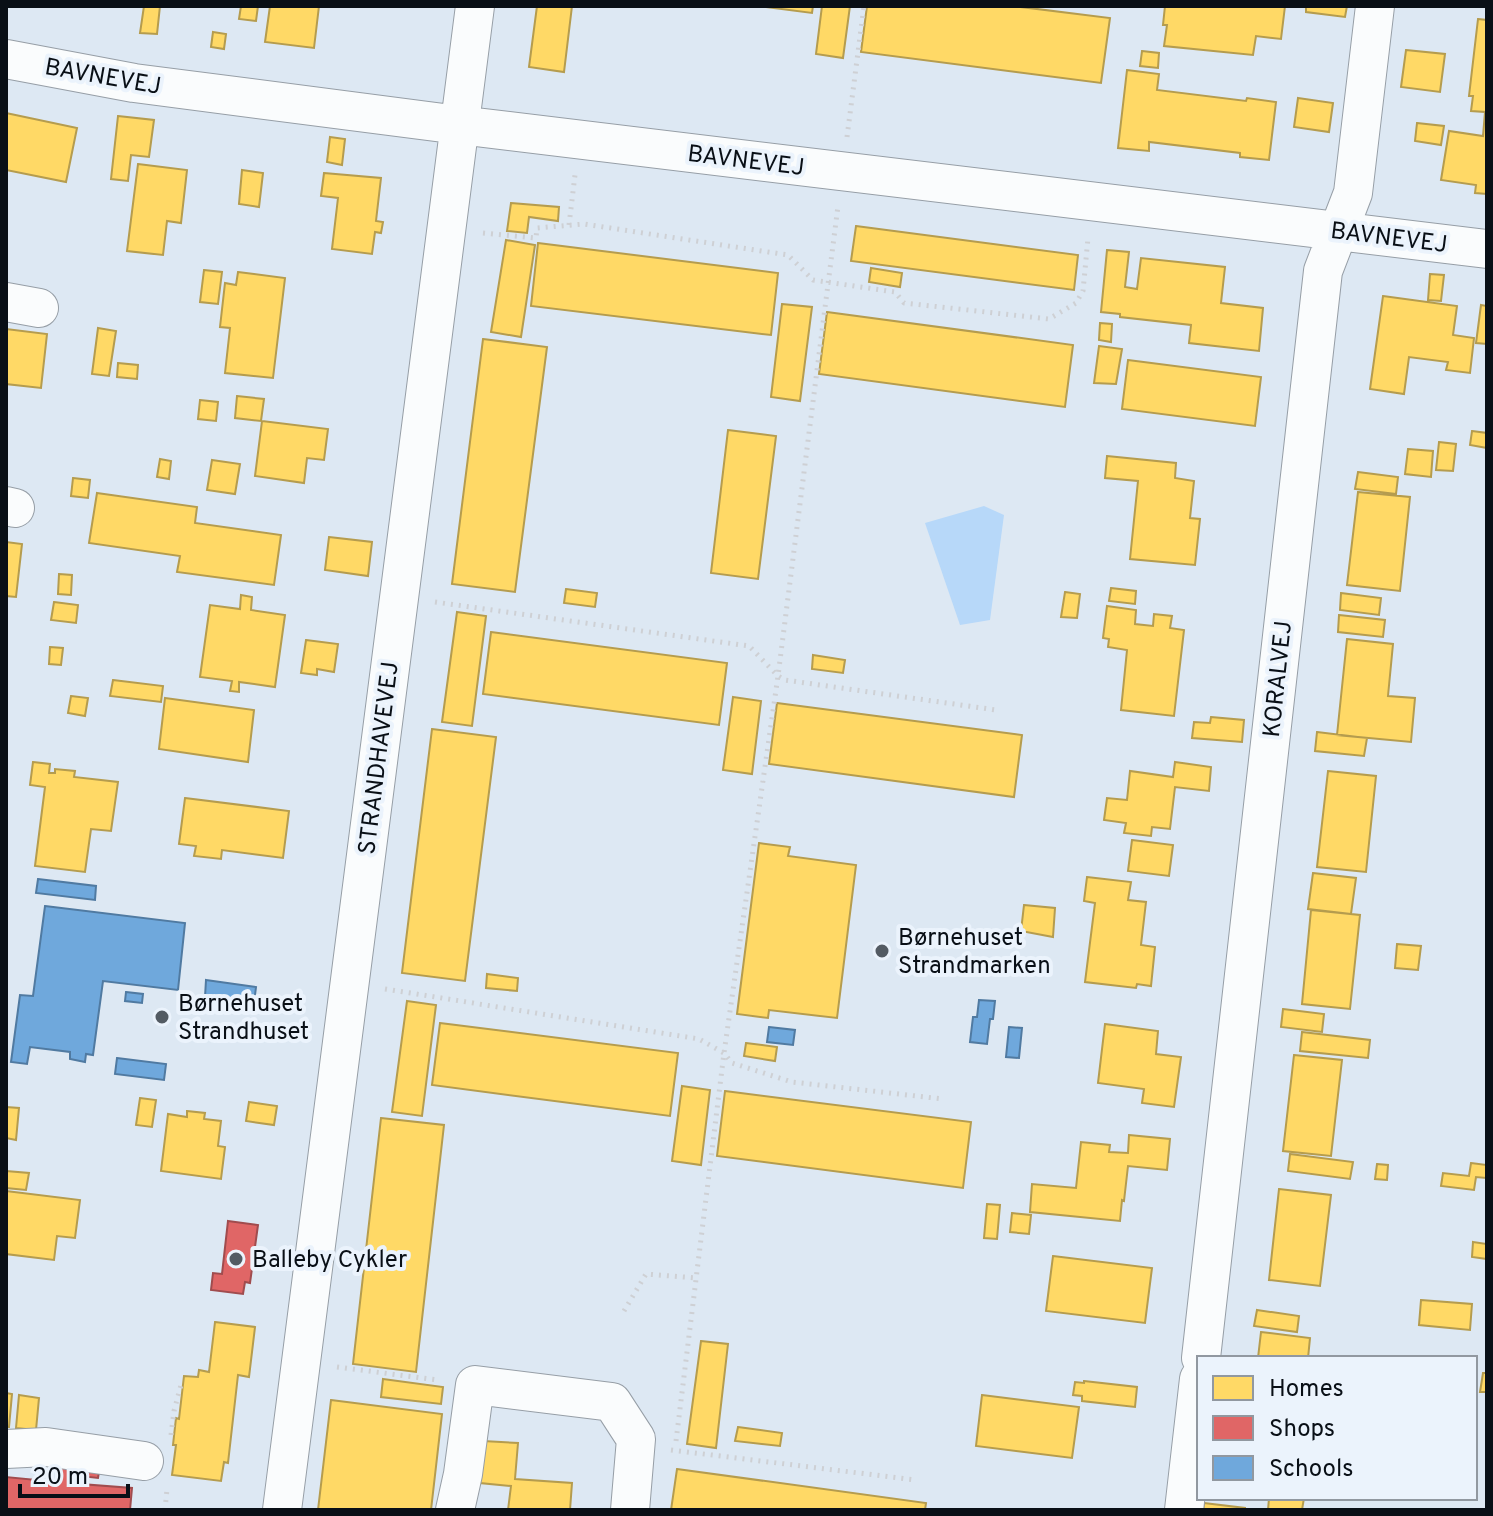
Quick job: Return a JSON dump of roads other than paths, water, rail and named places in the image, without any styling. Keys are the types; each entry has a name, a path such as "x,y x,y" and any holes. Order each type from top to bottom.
{"street":[{"name":"STRANDHAVEVEJ","path":"282,1510 475,6"},
{"name":"KORALVEJ","path":"1201,1356 1323,271 1353,193 1375,6"},
{"name":"BAVNEVEJ","path":"6,59 134,83 459,125 1487,249"},
{"path":"455,1510 475,1385 612,1402 636,1439 630,1510"},
{"path":"1184,1510 1197,1396"},
{"path":"6,1449 46,1447 144,1461"}],"place":[{"name":"Børnehuset Strandmarken","path":"882,951"},
{"name":"Børnehuset Strandhuset","path":"162,1017"},
{"name":"Balleby Cykler","path":"236,1259"}]}
